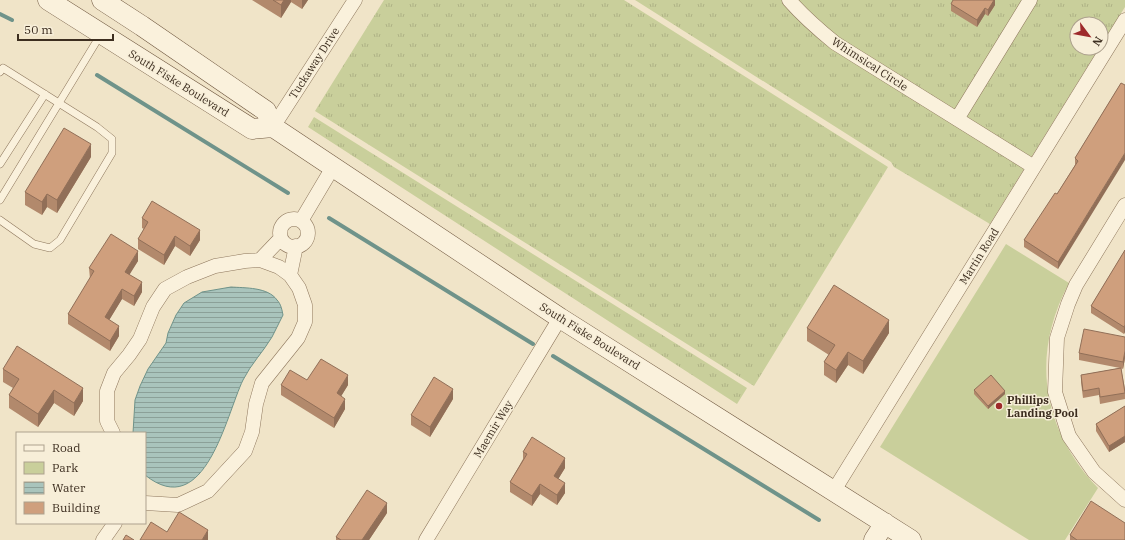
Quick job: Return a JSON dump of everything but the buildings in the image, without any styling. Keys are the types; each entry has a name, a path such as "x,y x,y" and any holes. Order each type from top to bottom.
{"main road":[{"name":"South Fiske Boulevard","path":"48,0 252,129 273,127"},
{"name":"South Fiske Boulevard","path":"102,0 266,111 273,127 560,318 911,540"},
{"path":"874,540 885,523"}],"street":[{"name":"Tuckaway Drive","path":"273,127 355,0"},
{"name":"Whimsical Circle","path":"789,0 818,29 835,43 1034,167"},
{"path":"957,119 1030,0"},
{"name":"Martin Road","path":"833,492 1125,20"},
{"path":"301,221 333,167"},
{"path":"1125,205 1076,285 1068,304 1057,338 1055,392 1069,436 1094,472 1125,500"},
{"path":"293,219 301,221 306,227 308,235 304,243 296,246 288,245 282,238 281,230 285,222 293,219"},
{"path":"260,260 282,238"},
{"path":"290,275 296,246"},
{"path":"112,432 107,421 107,391 114,373 129,356 140,339 153,307 165,289 187,277 215,266 260,260 279,267 290,275 299,288 305,305 304,322 298,338 262,384 256,404 252,432 245,451 208,491 178,505 146,503"},
{"name":"Maemir Way","path":"426,540 560,318"},
{"path":"103,540 114,524"}],"lane":[{"path":"0,200 102,34"},
{"path":"0,72 3,68 97,127 112,139 112,154 60,240 50,248 34,244 0,220"},
{"path":"0,164 45,94"}],"green space":[{"path":"384,0 624,0 888,167 754,386 315,111"},
{"path":"635,0 1125,0 1125,7 1109,32 1109,16 1069,16 1069,56 1094,56 990,224 894,167 891,162"},
{"path":"314,117 747,388 737,404 308,127"},
{"path":"1006,244 1069,283 1057,310 1049,338 1046,364 1048,391 1054,416 1064,441 1079,465 1098,488 1065,540 1029,540 880,447"}],"water":[{"path":"231,287 262,290 273,296 281,307 283,315 272,337 243,380 210,459 198,475 183,485 166,486 146,476 146,432 133,432 135,400 148,369 166,343 168,333 176,315 184,303 202,292"}],"waterway":[{"path":"0,14 12,20"},
{"path":"97,75 288,193"},
{"path":"329,218 533,344"},
{"path":"553,356 819,520"}],"place":[{"name":"Phillips Landing Pool","path":"999,406"}]}
